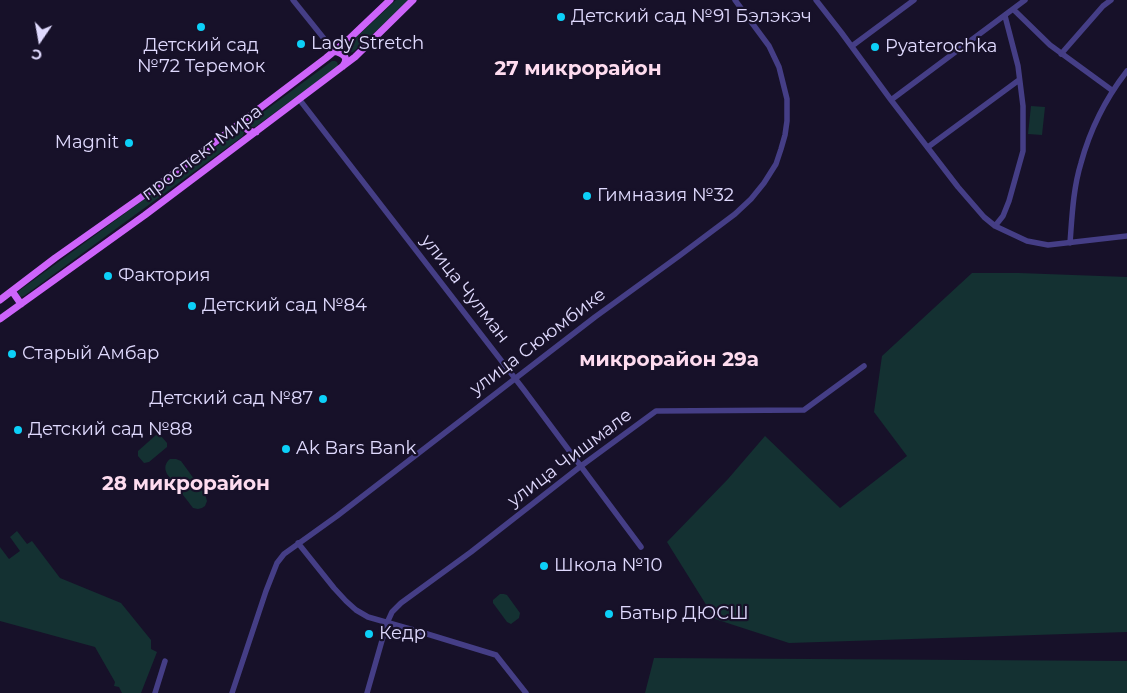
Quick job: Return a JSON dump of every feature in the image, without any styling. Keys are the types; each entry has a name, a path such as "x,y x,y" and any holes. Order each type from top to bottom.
{"main road":[{"name":"проспект Мира","path":"0,300 157,186 334,51 390,0"},
{"name":"проспект Мира","path":"0,319 145,215 343,66 362,51 413,0"},
{"path":"334,51 340,52 345,56 346,62 343,66"},
{"path":"246,118 244,123 246,129 250,132 256,132"},
{"path":"12,291 21,304"}],"street":[{"path":"293,0 334,51"},
{"name":"улица Сююмбике","path":"232,693 266,590 277,564 284,554 337,516 514,378 735,214 751,199 772,171 785,135 788,108 786,92 779,67 769,46 735,0"},
{"path":"816,0 971,203 995,226 1027,241 1048,245 1127,236"},
{"path":"852,46 914,0"},
{"path":"892,100 1025,0"},
{"path":"1062,54 1103,6 1111,0"},
{"path":"1013,9 1050,45 1113,91"},
{"path":"995,226 1003,216 1009,201 1023,151 1023,106 1018,66 1004,16"},
{"path":"1070,243 1073,204 1080,165 1088,141 1106,102 1127,71"},
{"path":"928,147 1019,80"},
{"name":"улица Чулман","path":"300,99 641,547"},
{"name":"улица Чишмале","path":"367,693 387,623 392,612 401,603 656,411 804,410 864,366"},
{"path":"298,543 334,588 356,610 368,617 424,632 496,655 526,693"},
{"path":"155,693 166,661"}],"green space":[{"path":"396,0 410,0 353,52 348,53 346,51 347,46"},
{"path":"332,61 337,62 337,67 255,127 249,125 251,121"},
{"path":"1031,106 1045,107 1042,135 1028,134"},
{"path":"241,129 244,132 243,136 24,296 21,297 19,295 18,292 20,290"},
{"path":"972,273 1127,277 1127,632 789,643 715,619 667,542 728,479 765,436 840,508 907,456 874,412 882,356"},
{"path":"156,435 161,436 167,443 167,447 149,462 144,463 138,456 138,451"},
{"path":"170,459 181,461 205,494 207,501 205,506 198,509 193,508 167,474 165,466"},
{"path":"17,531 27,544 32,541 60,578 121,603 151,640 151,649 157,652 141,693 122,693 119,687 114,686 115,682 95,647 0,621 0,547 9,559 20,551 10,537"},
{"path":"500,594 507,595 520,613 519,618 511,624 507,622 493,603 493,600"},
{"path":"654,658 1127,661 1127,693 645,693"}],"place":[{"name":"Детский сад №91 Бэлэкэч","path":"561,17"},
{"name":"Детский сад №72 Теремок","path":"201,27"},
{"name":"Lady Stretch","path":"301,44"},
{"name":"Pyaterochka","path":"875,47"},
{"name":"Magnit","path":"129,143"},
{"name":"Гимназия №32","path":"587,196"},
{"name":"Фактория","path":"108,276"},
{"name":"Детский сад №84","path":"192,306"},
{"name":"Старый Амбар","path":"12,354"},
{"name":"Детский сад №87","path":"323,399"},
{"name":"Детский сад №88","path":"18,430"},
{"name":"Ak Bars Bank","path":"286,449"},
{"name":"Школа №10","path":"544,566"},
{"name":"Батыр ДЮСШ","path":"609,614"},
{"name":"Кедр","path":"369,634"}],"district":[{"name":"27 микрорайон","path":"578,69"},
{"name":"микрорайон 29а","path":"669,360"},
{"name":"28 микрорайон","path":"186,484"}]}
